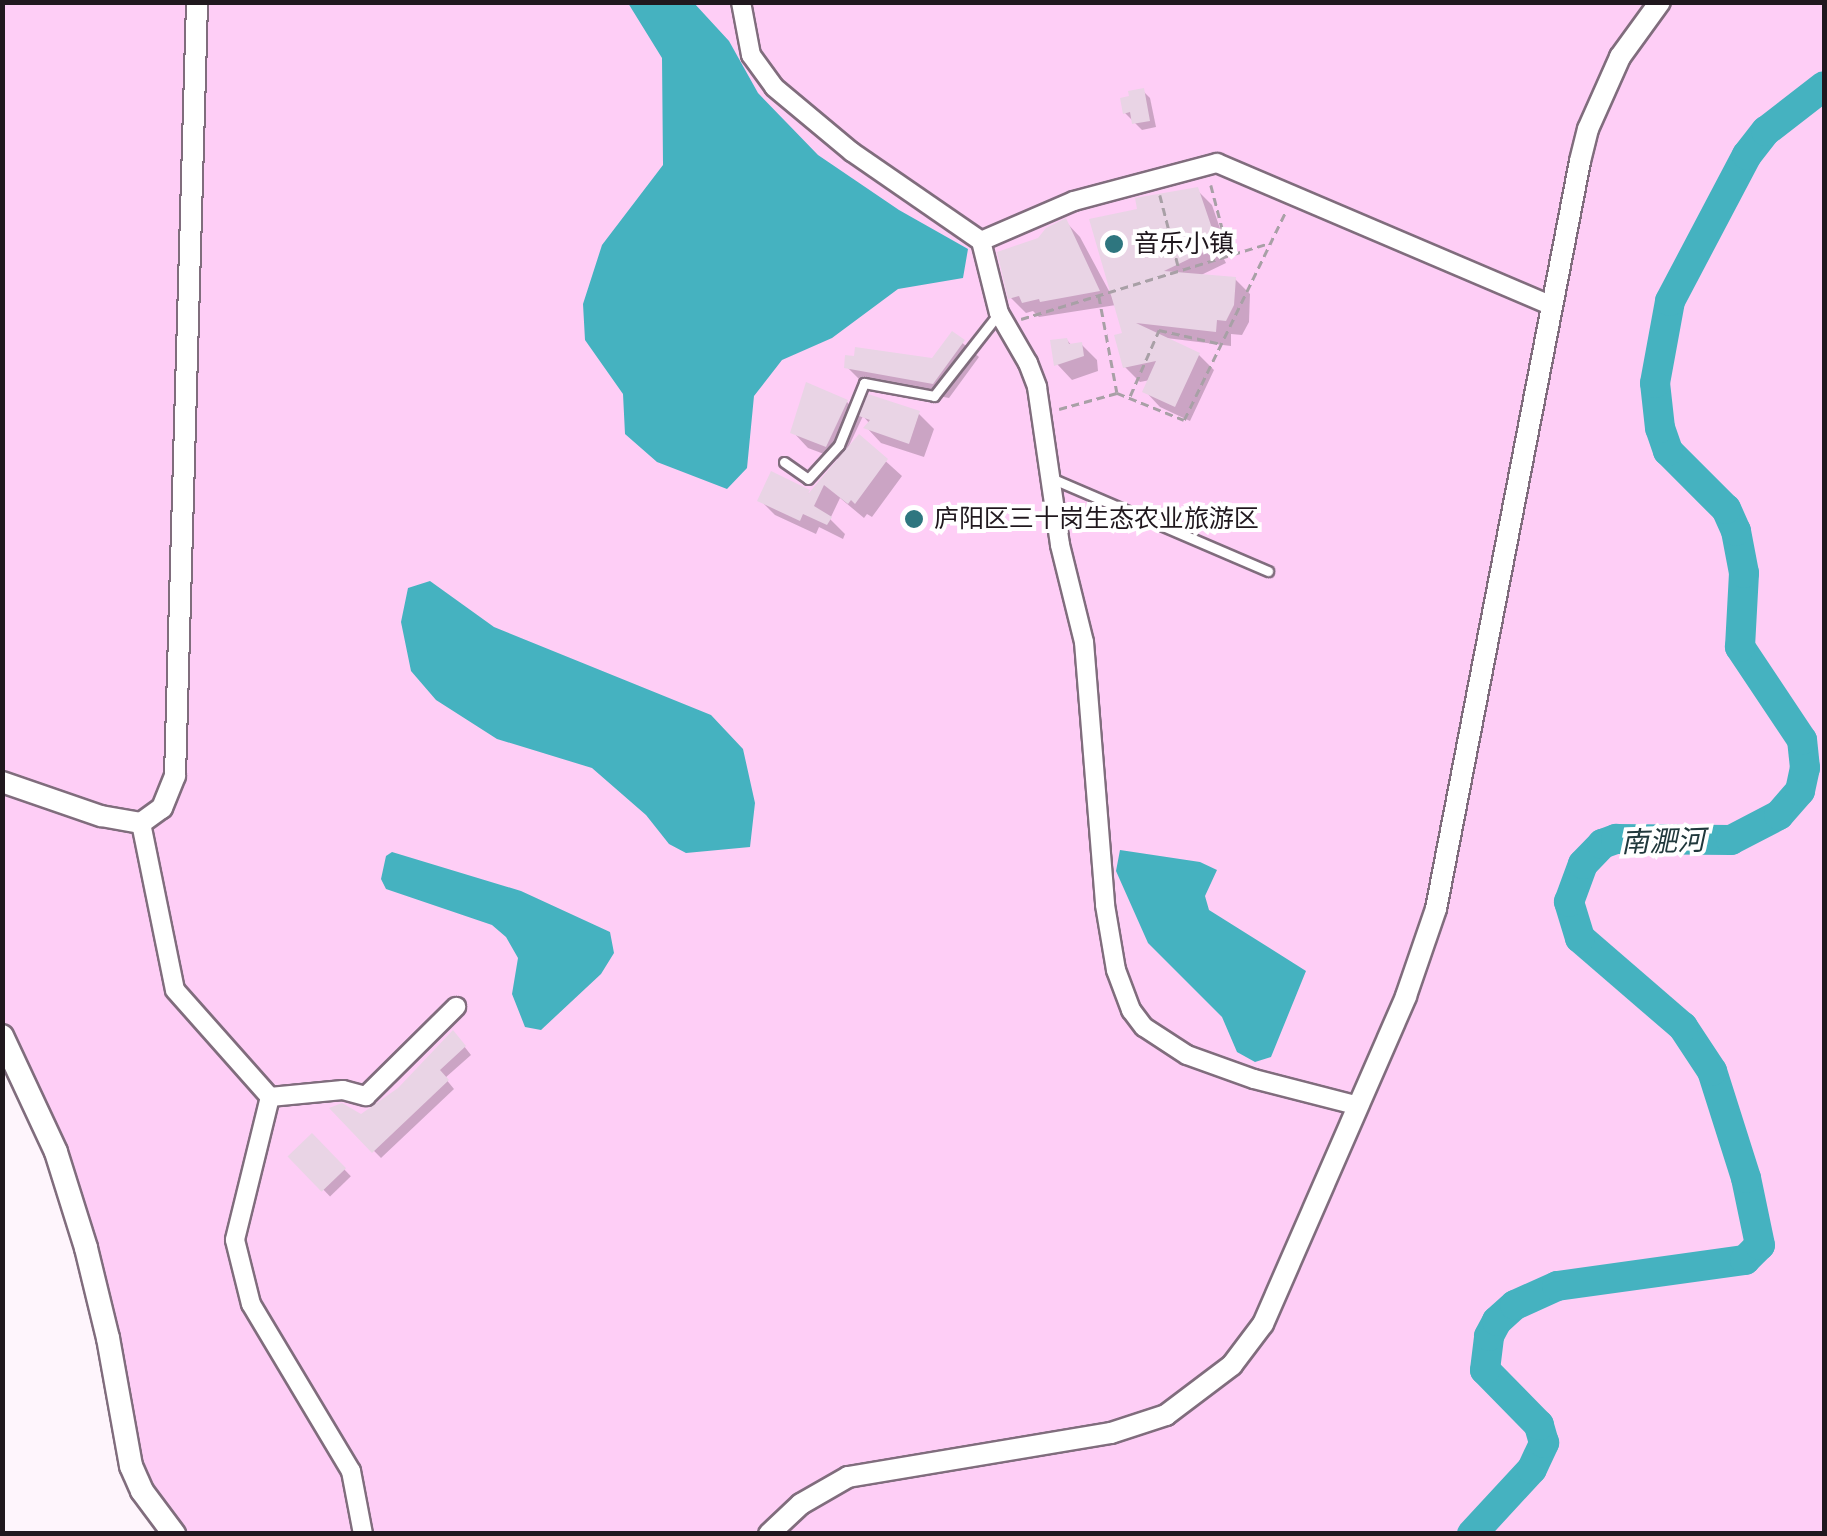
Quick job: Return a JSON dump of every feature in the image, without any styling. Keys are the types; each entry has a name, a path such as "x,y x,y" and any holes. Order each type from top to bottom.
{"main road":[{"path":"2,1036 56,1152 86,1248 108,1338 131,1466 142,1491 174,1534"}],"street":[{"path":"2,782 101,816 141,823 162,808 169,796 178,742 197,2"},
{"path":"742,2 751,55 774,87 852,152 981,241 1002,318 1028,363 1041,414 1060,545 1084,642 1112,951 1131,1010 1153,1034 1187,1055 1254,1079 1359,1106"},
{"path":"770,1534 801,1504 848,1477 1112,1433 1166,1415 1232,1366 1263,1324 1406,996 1436,909 1588,129 1620,57 1660,2"},
{"path":"981,241 1074,201 1206,164 1227,165 1552,306"},
{"path":"141,823 175,990 270,1097"},
{"path":"270,1097 343,1090 366,1096 456,1007"},
{"path":"270,1097 235,1240 251,1304 352,1471 363,1534"}],"lane":[{"path":"784,462 808,479 839,445 864,383 934,396 1002,318"},
{"path":"1050,478 1268,571"}],"path":[{"path":"1206,164 1229,256"},
{"path":"1156,178 1180,270"},
{"path":"1041,414 1117,393 1184,420 1294,194"},
{"path":"1002,318 1098,295 1270,244"},
{"path":"1098,295 1117,393"},
{"path":"1129,398 1159,330 1221,344"}],"shaded area":[{"name":"庐阳区三十岗生态农业旅游区","path":"3,3 1824,3 1824,1533 174,1533 142,1491 86,1248 3,1036"}],"water":[{"path":"628,3 694,3 729,41 758,93 818,155 899,210 968,249 963,278 898,289 832,338 782,360 754,396 747,468 727,489 657,462 625,434 623,394 585,340 583,304 602,245 663,165 662,58"},
{"path":"430,581 494,627 711,715 743,749 755,803 750,847 686,853 669,844 646,815 592,768 497,739 436,700 411,671 401,622 408,588"},
{"path":"1120,850 1200,862 1217,870 1205,896 1209,910 1306,971 1271,1057 1255,1062 1237,1052 1222,1017 1148,943 1116,871"},
{"path":"392,852 521,891 610,932 614,953 601,974 541,1030 525,1027 512,994 518,958 506,937 492,925 386,889 381,879 386,856"}],"building":[{"path":"1144,88 1150,121 1132,124 1130,112 1123,114 1120,98 1129,96 1128,91"},
{"path":"1198,187 1216,240 1210,242 1212,248 1164,271 1236,277 1234,305 1226,321 1217,320 1216,332 1136,323 1200,353 1175,407 1142,392 1156,361 1123,368 1114,335 1122,333 1089,219 1137,209 1135,198"},
{"path":"1066,218 1100,291 1040,302 1039,299 1022,303 1019,296 1008,299 997,252 1038,238 1046,228"},
{"path":"952,331 965,340 933,384 844,368 845,355 854,356 855,347 932,358"},
{"path":"1067,338 1069,344 1082,342 1084,356 1054,366 1050,340"},
{"path":"806,382 848,400 826,447 790,433"},
{"path":"868,394 920,411 909,444 863,428 870,420 859,416"},
{"path":"859,434 888,459 855,504 851,500 848,504 824,485 814,506 832,517 827,525 803,514 800,521 757,501 771,471 810,490 808,494"},
{"path":"453,1030 466,1046 440,1070 449,1080 372,1153 329,1108 342,1103 361,1114 398,1088"},
{"path":"312,1133 346,1168 322,1192 288,1157"}],"waterway":[{"name":"南淝河","path":"1472,1534 1532,1469 1544,1443 1539,1425 1485,1370 1489,1336 1497,1321 1515,1305 1557,1286 1745,1260 1760,1245 1746,1178 1712,1071 1683,1027 1580,938 1569,902 1583,864 1602,844 1616,839 1731,840 1779,815 1800,791 1805,768 1802,740 1740,647 1744,573 1736,531 1726,509 1668,451 1660,428 1655,383 1670,301 1747,155 1766,131 1824,86"}],"place":[{"name":"音乐小镇","path":"1114,244"},
{"name":"庐阳区三十岗生态农业旅游区","path":"914,519"}]}
